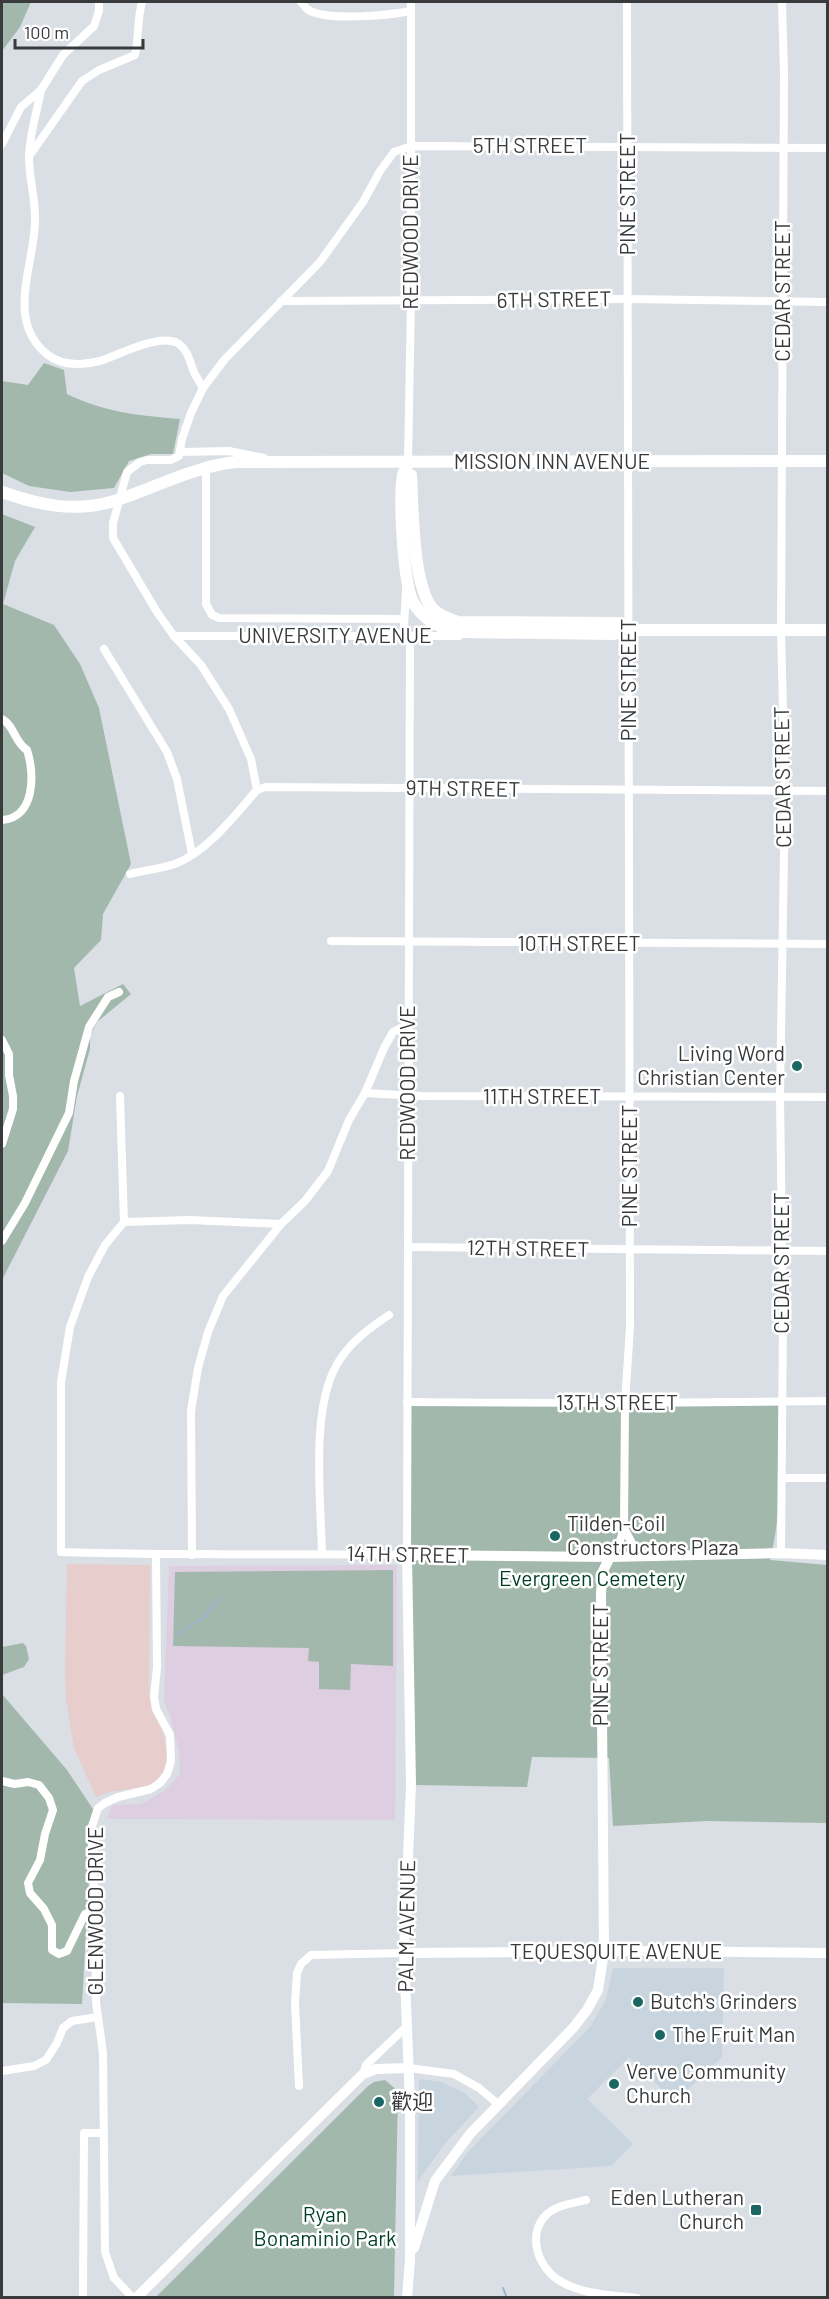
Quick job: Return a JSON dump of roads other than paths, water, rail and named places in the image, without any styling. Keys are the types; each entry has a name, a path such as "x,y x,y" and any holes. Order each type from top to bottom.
{"main road":[{"name":"MISSION INN AVENUE","path":"2,492 33,503 53,506 93,505 113,501 182,474 236,462 828,461"},
{"name":"REDWOOD DRIVE","path":"408,462 403,477 403,543 408,611"},
{"name":"REDWOOD DRIVE","path":"408,462 411,477 412,517 419,566 424,593 431,606"},
{"name":"UNIVERSITY AVENUE","path":"431,606 445,617 458,622 618,623 628,630"},
{"name":"UNIVERSITY AVENUE","path":"408,611 446,630 494,633 618,634 628,630 828,630"}],"street":[{"path":"2,144 21,107 41,90 63,55 94,26 99,11 99,2"},
{"path":"29,157 82,81 99,70 135,55 139,36 138,15 141,2"},
{"path":"301,2 308,10 324,14 389,15 411,6"},
{"name":"PINE STREET","path":"410,2260 435,2181 470,2134 573,2028 587,2010 598,1990 604,1952 601,1593 603,1571 620,1541 624,1528 625,1403 630,1327 631,1250 627,2"},
{"name":"CEDAR STREET","path":"781,1553 780,1096 785,791 781,630 784,148 782,2"},
{"name":"REDWOOD DRIVE","path":"408,462 411,302 411,6"},
{"path":"41,90 29,157 35,222 23,309 26,325 34,341 56,362 78,364 99,361 143,345 169,341 179,344 188,354 195,376 204,388"},
{"path":"181,452 185,430 204,388 225,360 320,262 363,202 380,171 394,152 412,146"},
{"name":"5TH STREET","path":"412,146 828,148"},
{"name":"6TH STREET","path":"281,301 627,299 828,302"},
{"name":"MISSION INN AVENUE","path":"174,636 113,538 113,524 124,480 130,469 147,460 171,460 181,452 229,451 277,461"},
{"name":"UNIVERSITY AVENUE","path":"206,467 206,604 212,615 219,618 408,611"},
{"path":"408,611 431,606"},
{"name":"REDWOOD DRIVE","path":"407,1555 410,637 404,627 408,611"},
{"name":"UNIVERSITY AVENUE","path":"174,636 410,637 494,633"},
{"path":"129,874 175,864 192,854 222,828 257,790 251,759 229,709 201,666 174,636"},
{"path":"104,649 167,752 177,779 192,854"},
{"path":"2,719 12,727 19,745 27,750 30,799 24,809 9,820 2,820"},
{"name":"9TH STREET","path":"257,790 266,788 410,788 828,791"},
{"name":"10TH STREET","path":"331,941 828,944"},
{"path":"2,1241 25,1203 69,1113 72,1086 86,1034 108,998 119,992"},
{"path":"192,1556 191,1411 198,1368 208,1332 224,1296 281,1224 305,1201 328,1171 349,1120 365,1093 384,1048 393,1032 410,1023"},
{"path":"2,1040 9,1054 13,1109 2,1144"},
{"name":"11TH STREET","path":"365,1093 828,1097"},
{"path":"120,1096 124,1222 190,1220 281,1224"},
{"name":"14TH STREET","path":"124,1222 105,1245 87,1276 69,1327 62,1382 61,1552 156,1556 322,1554 610,1557 781,1553 828,1555"},
{"name":"12TH STREET","path":"409,1247 828,1251"},
{"path":"322,1554 320,1420 327,1383 350,1345 389,1315"},
{"name":"13TH STREET","path":"407,1402 828,1401"},
{"path":"782,1478 828,1478"},
{"path":"624,1528 633,1545 647,1556"},
{"name":"PALM AVENUE","path":"407,1555 411,1785 404,1953 409,2068 410,2260 407,2298"},
{"name":"GLENWOOD DRIVE","path":"2,2071 34,2066 46,2060 63,2028 72,2021 98,2017 91,1829 98,1808 118,1797 151,1789 167,1774 171,1761 170,1735 156,1708 154,1696 157,1667 156,1556"},
{"path":"2,1781 15,1784 28,1782 39,1785 49,1798 53,1810 40,1860 28,1883 30,1893 44,1909 52,1925 52,1950 59,1954 67,1951 85,1914 95,1910"},
{"path":"299,2086 295,2004 297,1974 301,1964 311,1955 404,1953"},
{"name":"TEQUESQUITE AVENUE","path":"404,1953 828,1953"},
{"path":"98,2017 103,2053 105,2252 114,2278 134,2298 363,2074 376,2069 409,2068 454,2074 479,2088 498,2104"},
{"path":"363,2074 366,2066 407,2026"},
{"path":"83,2298 84,2133 103,2133"},
{"path":"586,2200 561,2206 547,2215 542,2222 537,2231 536,2242 543,2265 560,2281 583,2290 637,2298"}],"waterway":[{"path":"177,1634 203,1618 220,1598"},
{"path":"503,2288 507,2298"}],"place":[{"name":"Living Word Christian Center","path":"797,1066"},
{"name":"Tilden-Coil Constructors Plaza","path":"555,1536"},
{"name":"Butch's Grinders","path":"638,2002"},
{"name":"The Fruit Man","path":"660,2035"},
{"name":"Verve Community Church","path":"614,2084"},
{"name":"歡迎","path":"379,2102"},
{"name":"Eden Lutheran Church","path":"756,2210"}],"park label":[{"name":"Evergreen Cemetery","path":"592,1579"},
{"name":"Ryan Bonaminio Park","path":"325,2227"}]}
